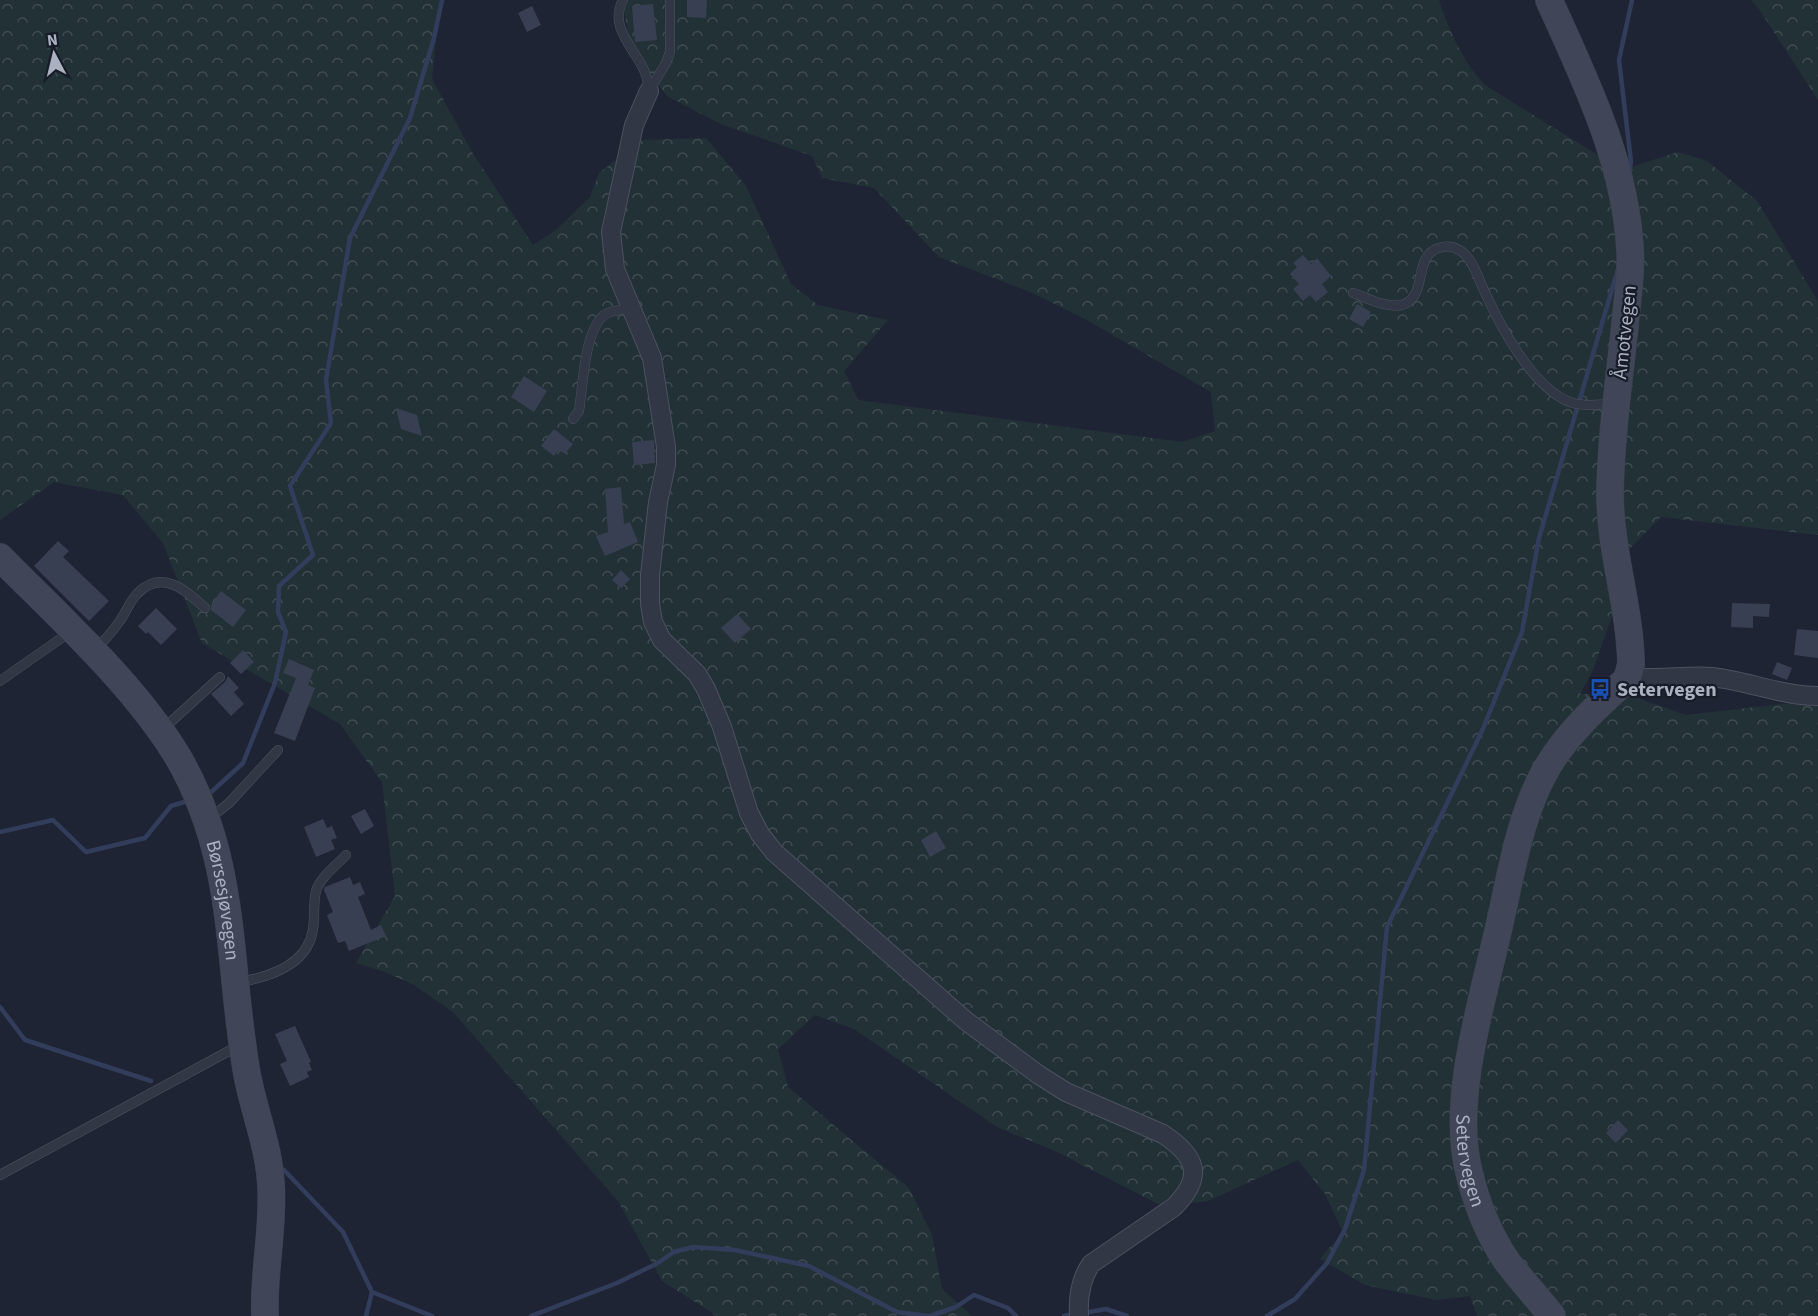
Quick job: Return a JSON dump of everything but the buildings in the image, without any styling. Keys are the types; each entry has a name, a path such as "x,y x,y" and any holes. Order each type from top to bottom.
{"main road":[{"name":"Åmotvegen","path":"1555,7 1599,116 1616,165 1624,198 1630,268 1611,471 1611,513 1631,653 1628,676"},
{"name":"Børsesjøvegen","path":"0,557 128,690 161,731 178,758 200,804 223,878 247,1076 266,1141 270,1168 272,1214 265,1285 266,1316"},
{"name":"Setervegen","path":"1552,1316 1507,1261 1494,1239 1476,1196 1463,1140 1465,1093 1477,1022 1525,822 1533,798 1548,765 1568,737 1628,676"}],"street":[{"path":"649,91 634,125 611,232 615,269 652,358 666,447 666,465 658,502 650,575 649,595 653,621 662,639 697,674 706,689 722,727 749,813 760,834 784,861 966,1021 1039,1076 1066,1092 1163,1134 1176,1142 1191,1161 1193,1177 1190,1188 1183,1198 1174,1207 1091,1264 1085,1272 1080,1288 1079,1316"},
{"path":"1628,676 1710,677 1747,682 1784,692 1818,696"}],"lane":[{"path":"623,0 618,18 623,37 643,67 649,91"},
{"path":"649,91 670,52 670,0"},
{"path":"1353,293 1388,304 1404,304 1414,298 1429,254 1443,247 1454,247 1462,252 1474,268 1498,322 1518,352 1548,389 1572,403 1617,404"},
{"path":"573,419 579,411 590,339 596,324 609,313 631,309"},
{"path":"93,652 121,620 135,596 149,585 162,582 176,585 187,591 205,608"},
{"path":"0,681 71,630"},
{"path":"161,731 220,677"},
{"path":"200,804 229,803 278,750"},
{"path":"236,982 256,979 277,972 294,963 302,955 309,944 313,930 316,891 321,881 346,855"},
{"path":"0,1175 243,1044"}],"green space":[{"path":"0,0 440,0 432,79 472,152 533,245 555,231 590,197 599,173 642,140 706,138 746,186 791,284 818,305 888,320 844,371 858,400 1182,442 1215,431 1211,392 1085,319 1028,291 939,257 874,188 822,178 812,156 721,124 667,96 632,53 622,0 1439,0 1452,35 1465,59 1488,87 1622,170 1678,152 1707,161 1757,201 1818,301 1818,535 1661,517 1610,569 1614,610 1593,670 1580,694 1626,694 1686,715 1818,700 1818,1316 1477,1316 1470,1296 1436,1300 1365,1285 1320,1259 1343,1232 1325,1194 1298,1160 1208,1201 1162,1206 1055,1151 997,1127 854,1029 815,1015 778,1049 788,1087 909,1188 932,1235 942,1289 972,1316 717,1316 662,1281 618,1201 453,1012 414,985 385,972 356,963 395,896 382,782 340,724 202,643 163,543 123,495 54,482 0,520"},
{"path":"1751,0 1818,0 1818,100 1759,9"}],"waterway":[{"path":"208,795 243,763 275,683 286,632 278,612 279,586 313,555 290,486 331,423 326,380 350,238 410,118 434,38 442,0"},
{"path":"1629,172 1631,162 1619,60 1632,0"},
{"path":"1267,1316 1295,1299 1327,1263 1345,1229 1364,1170 1387,927 1482,731 1522,632 1539,538 1618,269"},
{"path":"0,832 53,820 86,852 145,838 171,806 191,800"},
{"path":"0,1007 25,1040 151,1081"},
{"path":"284,1170 343,1232 372,1292 432,1316"},
{"path":"531,1316 617,1283 656,1264 674,1252 693,1247 735,1250 809,1266 897,1312 928,1316"},
{"path":"366,1316 372,1292"},
{"path":"930,1316 956,1307 974,1295 1008,1308 1016,1316"},
{"path":"1083,1313 1106,1309 1127,1316"},
{"path":"1064,1316 1075,1314"}],"place":[{"name":"Setervegen","path":"1600,689"}]}
